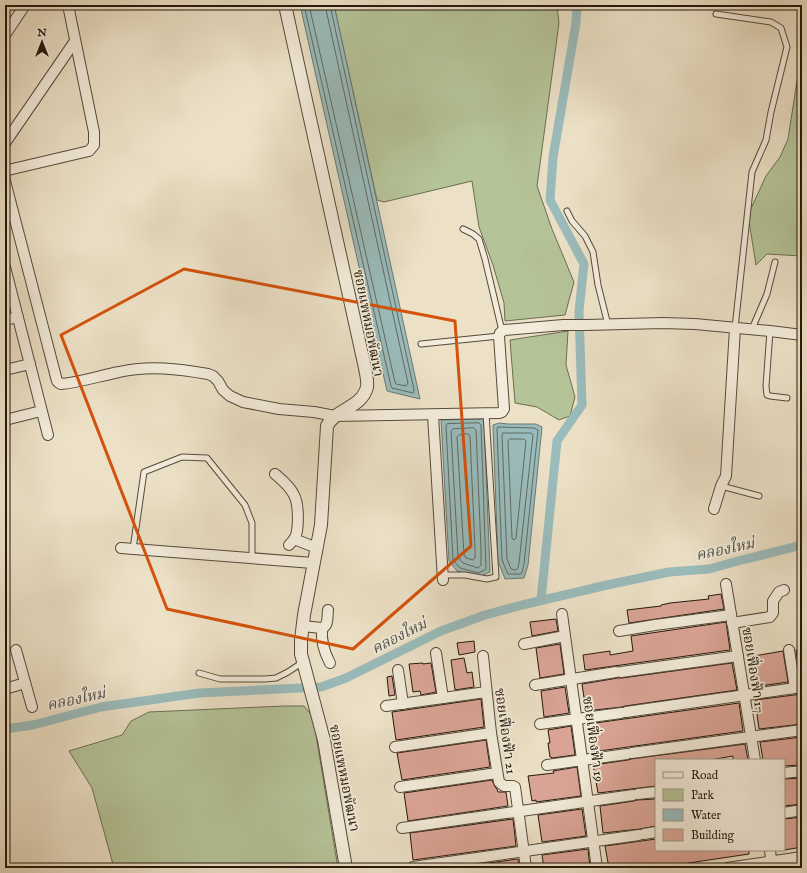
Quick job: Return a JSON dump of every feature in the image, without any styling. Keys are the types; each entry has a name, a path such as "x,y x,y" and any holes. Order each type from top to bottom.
{"street":[{"path":"5,35 25,5"},
{"path":"5,174 8,170 89,151 94,145 94,132 68,5"},
{"name":"ซอยแพหมอพัฒนา","path":"285,5 365,368 367,386 365,392 354,405 335,416"},
{"path":"5,143 75,41"},
{"path":"5,181 59,384 90,380 120,372 148,368 166,368 189,370 208,374 213,376 218,381 222,390 230,396 243,402 279,409 314,412 335,416 486,414 499,413 504,409 501,333 563,325 582,326 663,323 695,324 802,335"},
{"path":"5,271 48,435"},
{"path":"5,320 18,317"},
{"path":"714,510 721,486 726,476 735,328"},
{"path":"5,370 30,364"},
{"path":"5,420 41,411"},
{"path":"433,415 443,577"},
{"path":"303,662 301,640 302,626 321,525 327,426 335,416"},
{"path":"275,474 288,486 297,504 297,530 292,542 317,546"},
{"path":"121,548 313,563"},
{"name":"ซอยเฟื่องฟ้า 17","path":"726,584 755,759"},
{"path":"619,631 655,625 770,617 773,613 772,601 784,590"},
{"path":"328,610 326,625 322,628 321,638 326,657 330,662"},
{"name":"ซอยเฟื่องฟ้า 19","path":"562,614 597,868"},
{"path":"302,626 322,628"},
{"path":"524,644 565,636"},
{"path":"16,650 32,707"},
{"path":"540,724 798,688 789,650"},
{"path":"436,653 443,698"},
{"name":"ซอยเฟื่องฟ้า 21","path":"483,656 491,733 499,782 504,786 515,787 526,868"},
{"path":"535,685 738,656"},
{"name":"ซอยแพหมอพัฒนา","path":"303,662 324,740 346,868"},
{"path":"398,670 403,704"},
{"path":"5,689 25,683"},
{"path":"386,706 486,692"},
{"path":"548,765 802,730"},
{"path":"395,747 491,733"},
{"path":"785,773 802,771"},
{"path":"400,787 497,772"},
{"path":"402,828 655,792"},
{"path":"785,813 802,810"},
{"path":"413,867 655,832"},
{"path":"770,851 772,865"},
{"path":"727,868 772,865 802,857"}],"lane":[{"path":"716,14 771,22 781,28 787,47 771,112 766,140 752,172 735,328"},
{"path":"567,211 593,252 598,285 608,325"},
{"path":"421,344 501,333 486,259 479,239 473,234 462,229"},
{"path":"752,329 767,294 775,262"},
{"path":"770,331 766,386 767,395 787,398"},
{"path":"443,577 447,575 474,576 487,579 496,577 486,414"},
{"path":"133,549 144,472 182,457 207,458 244,505 252,523 252,558"},
{"path":"721,486 759,496"},
{"path":"199,673 220,679 270,679 276,678 288,672 303,662"}],"highlighted area":[{"path":"184,269 455,321 471,546 353,649 167,609 61,335"}],"green space":[{"path":"334,5 557,5 559,23 537,186 552,229 574,282 565,315 505,321 504,303 493,265 479,227 472,181 384,202 377,200"},
{"path":"802,49 802,256 767,254 756,265 748,215 766,176 780,157 788,139"},
{"path":"568,331 566,365 575,397 570,416 559,420 537,407 515,403 510,340"},
{"path":"304,706 313,717 338,868 114,868 92,788 69,751 122,735 131,721 149,712"}],"water":[{"path":"300,5 334,5 420,399 387,391"},
{"path":"484,419 490,572 479,577 457,571 449,561 441,420"},
{"path":"499,423 536,424 542,427 528,565 524,578 505,579 498,561 493,425"}],"building":[{"path":"721,594 724,609 629,623 627,610 661,606 670,603 709,599 708,596"},
{"path":"556,619 558,631 532,636 530,622"},
{"path":"726,622 730,650 585,670 583,655 610,651 610,655 633,651 631,636"},
{"path":"474,641 475,652 459,655 457,643"},
{"path":"560,644 564,674 540,678 536,648"},
{"path":"802,649 802,681 800,681 796,650"},
{"path":"783,651 788,682 753,687 748,657"},
{"path":"464,658 467,673 472,672 474,687 455,690 451,660"},
{"path":"431,663 436,692 421,695 420,691 413,692 409,664"},
{"path":"732,663 737,690 586,711 582,684"},
{"path":"392,676 395,695 389,696 387,677"},
{"path":"565,687 569,713 544,717 541,691"},
{"path":"802,694 802,724 759,729 755,700"},
{"path":"481,699 484,727 396,740 392,712"},
{"path":"739,703 743,731 592,752 588,724"},
{"path":"571,726 575,755 550,757 548,730"},
{"path":"802,737 802,765 785,766 785,759 763,759 760,742"},
{"path":"486,740 490,767 402,780 397,753"},
{"path":"745,744 748,759 733,759 733,756 716,759 655,759 655,786 598,793 593,765"},
{"path":"577,767 581,796 536,802 536,800 532,801 528,776 554,773 553,771"},
{"path":"802,778 802,804 785,806 785,779"},
{"path":"492,780 498,792 506,792 508,806 408,821 404,793"},
{"path":"655,799 655,826 603,833 600,806 637,800"},
{"path":"582,809 586,836 542,842 538,815"},
{"path":"802,817 802,847 785,850 785,819"},
{"path":"513,819 516,846 413,860 410,833"},
{"path":"655,839 655,851 749,851 749,854 655,868 609,868 605,846"},
{"path":"588,849 590,868 544,868 542,855"},
{"path":"518,859 519,868 452,868"}],"waterway":[{"path":"541,600 557,441 582,405 579,311 584,264 550,200 553,157 576,23 577,5"},
{"name":"คลองใหม่","path":"5,729 33,725 101,707 199,693 321,687 346,678 441,631 485,615 607,585 669,572 709,569 802,545"}]}
